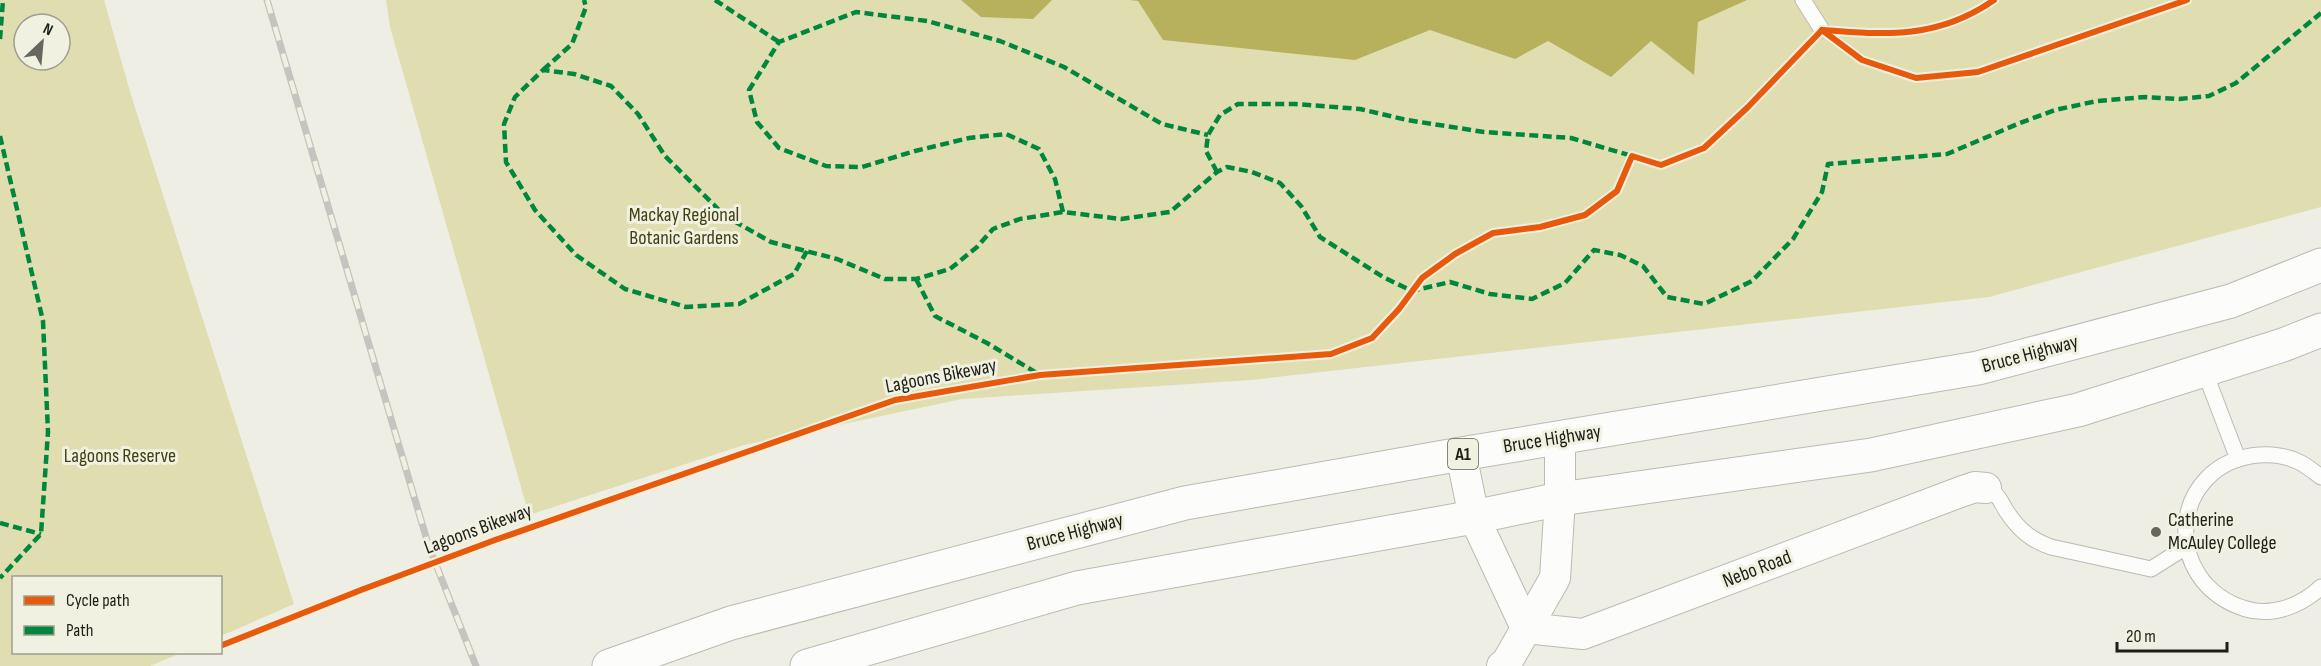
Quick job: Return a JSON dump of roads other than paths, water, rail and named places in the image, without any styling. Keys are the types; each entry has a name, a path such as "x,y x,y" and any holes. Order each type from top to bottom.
{"highway":[{"name":"Bruce Highway","path":"609,666 731,623 1185,503 1461,454 1978,368 2231,301 2321,265"},
{"path":"807,666 1077,588 1474,517 1560,499 1871,455 2078,410 2283,345 2321,330"}],"street":[{"path":"1502,666 1507,662 1555,578 1560,499 1560,438"},
{"path":"1461,454 1474,517 1526,628"},
{"name":"Nebo Road","path":"1526,628 1583,634 1975,487 1986,488"}],"lane":[{"path":"1803,0 1822,30"},
{"path":"2204,370 2238,459"},
{"path":"2321,477 2298,461 2271,454 2244,456 2220,467 2200,486 2188,511 2185,537 2186,547 2196,573 2214,594 2229,604 2255,612 2283,610 2309,598 2321,587"},
{"path":"1986,488 2000,497 2023,533 2036,542 2051,547 2151,569 2186,547"}],"railway":[{"path":"267,0 429,547 476,666"}],"place":[{"name":"Catherine McAuley College","path":"2156,532"}],"park label":[{"name":"Mackay Regional Botanic Gardens","path":"684,226"},
{"name":"Lagoons Reserve","path":"120,456"}]}
